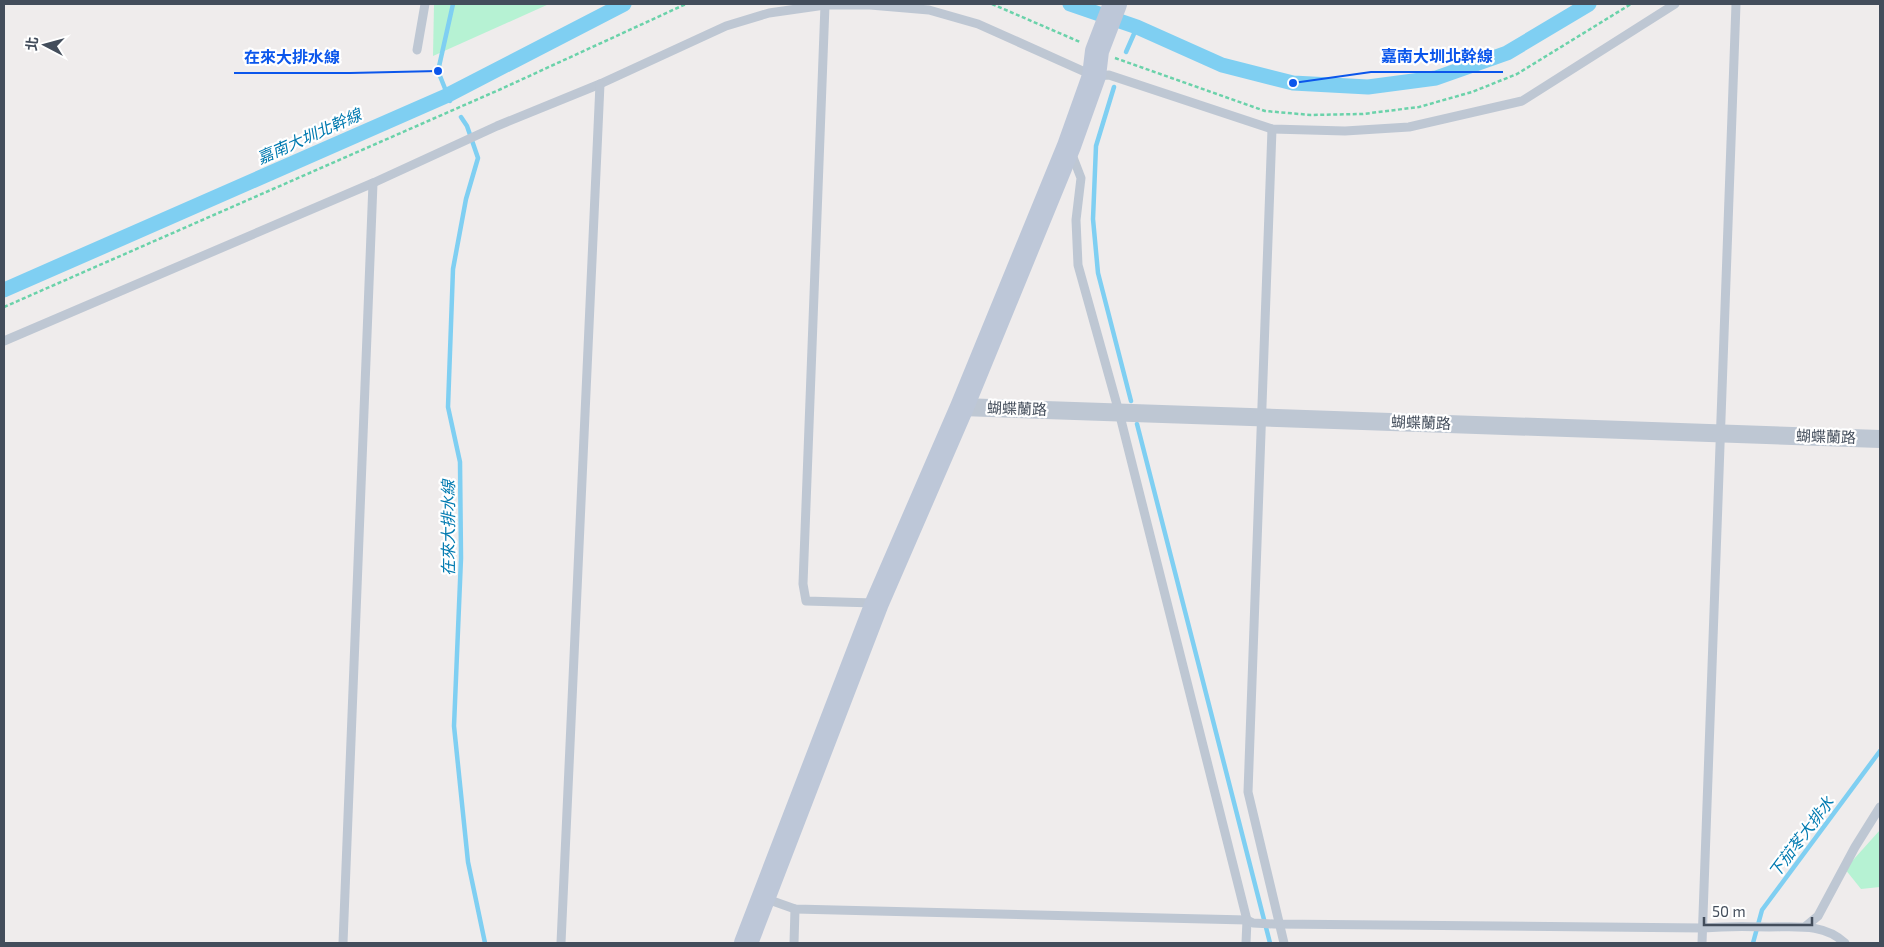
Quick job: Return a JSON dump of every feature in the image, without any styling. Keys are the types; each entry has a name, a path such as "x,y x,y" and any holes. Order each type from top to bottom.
{"main road":[{"path":"746,943 877,603 962,407 1069,146 1094,76 1097,51 1115,4"}],"street":[{"name":"蝴蝶蘭路","path":"962,407 1880,439"}],"lane":[{"path":"417,50 425,4"},
{"path":"4,341 373,183 497,126 600,84 726,26 769,13 825,6 870,4 929,10 978,24 1094,76 1109,75 1272,129 1345,131 1409,127 1522,100 1674,4"},
{"path":"1702,943 1722,433 1736,4"},
{"path":"825,6 802,584 806,601 877,603"},
{"path":"561,943 600,84"},
{"path":"1272,129 1248,792 1276,924 1284,943"},
{"path":"1069,146 1081,178 1076,220 1078,265 1119,412 1250,922 1246,943"},
{"path":"342,943 373,183"},
{"path":"1806,926 1818,916 1855,847 1880,807"},
{"path":"764,898 795,909 1276,924 1703,928 1737,925 1770,927 1806,926 1837,936 1845,943"},
{"path":"794,943 795,909"}],"path":[{"path":"4,307 501,90 686,4"},
{"path":"992,4 1097,51 1266,111 1311,115 1363,114 1419,107 1472,92 1517,74 1631,4"}],"green space":[{"path":"434,4 549,4 433,56"},
{"path":"1880,830 1880,887 1861,889 1845,869"}],"waterway":[{"name":"在來大排水線","path":"450,101 438,71 453,4"},
{"name":"嘉南大圳北幹線","path":"4,290 446,96 624,4"},
{"name":"嘉南大圳北幹線","path":"1070,4 1137,27 1222,65 1293,83 1368,87 1436,78 1507,53 1589,4"},
{"path":"1126,52 1137,27"},
{"path":"1114,87 1096,146 1093,219 1098,273 1131,401"},
{"name":"在來大排水線","path":"461,117 467,126 478,158 466,199 453,269 448,407 460,462 461,558 454,726 468,862 485,943"},
{"path":"1137,424 1270,943"},
{"name":"下茄苳大排水","path":"1753,943 1762,910 1880,751"}],"place":[{"name":"在來大排水線","path":"438,71"},
{"name":"嘉南大圳北幹線","path":"1293,83"}]}
